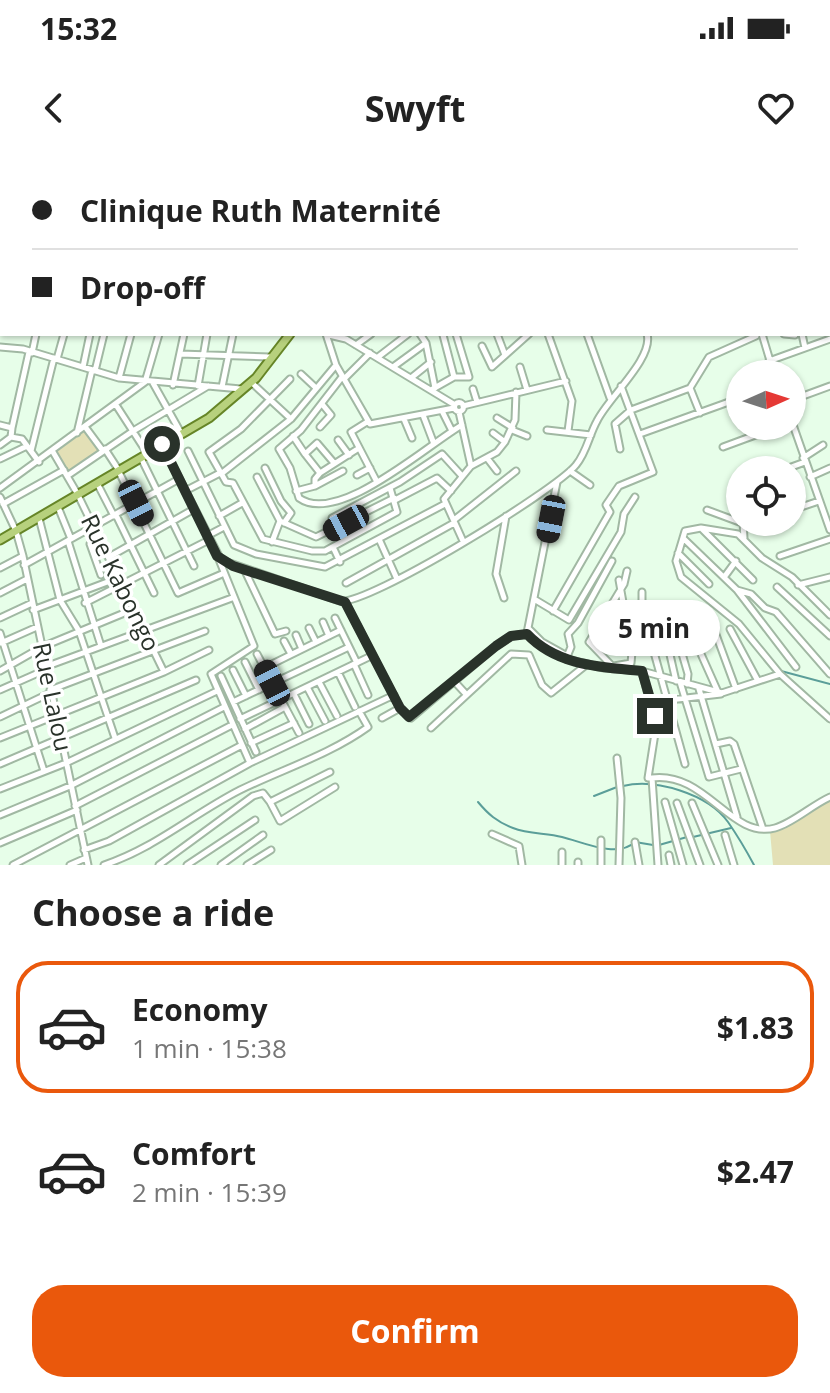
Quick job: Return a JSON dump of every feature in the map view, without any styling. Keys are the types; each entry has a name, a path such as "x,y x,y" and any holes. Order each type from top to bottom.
{"main road":[{"path":"0,539 163,446 208,416 252,383 287,336"},
{"path":"242,390 273,355"},
{"path":"163,446 208,416"},
{"path":"16,530 78,494"}],"street":[{"path":"11,437 35,336"},
{"path":"29,448 63,336"},
{"path":"83,367 90,336"},
{"path":"77,434 103,336"},
{"path":"119,378 130,336"},
{"path":"0,488 145,382 158,336"},
{"path":"173,385 184,336"},
{"path":"198,386 207,336"},
{"path":"222,387 233,336"},
{"path":"328,336 336,365 367,422 375,425 566,381"},
{"path":"332,336 346,339 433,389 456,408 471,466"},
{"path":"346,339 350,336"},
{"path":"356,345 368,336"},
{"path":"378,357 405,336"},
{"path":"421,336 431,362 433,389"},
{"path":"443,336 454,377"},
{"path":"433,389 454,377 469,377 457,336"},
{"path":"498,336 505,355"},
{"path":"482,346 490,367 527,336"},
{"path":"549,336 572,401 568,431"},
{"path":"588,336 610,399"},
{"path":"217,556 245,570 345,602 397,579 506,516 570,471 610,399 647,351 647,336"},
{"path":"620,449 615,424 631,410 690,388 709,357 755,336"},
{"path":"758,336 769,360"},
{"path":"802,336 805,348"},
{"path":"772,360 830,339"},
{"path":"393,367 426,343"},
{"path":"0,347 56,358 119,378 242,390"},
{"path":"370,353 343,378 279,450 303,501 321,505 352,495 377,482 462,425"},
{"path":"180,354 273,355"},
{"path":"411,378 431,362"},
{"path":"185,491 220,474 291,419 336,365"},
{"path":"520,367 527,390"},
{"path":"301,374 316,388"},
{"path":"290,379 271,401 210,450 220,474 226,483 233,483 262,537 312,551 333,547 397,512 390,488"},
{"path":"153,383 181,433"},
{"path":"252,383 291,419"},
{"path":"3,504 66,473 209,386"},
{"path":"553,611 603,528 610,512 606,505 613,491 631,480 652,474 621,386"},
{"path":"806,395 830,386"},
{"path":"690,388 700,413"},
{"path":"473,389 477,402"},
{"path":"463,541 444,499 471,466 487,458 505,442 513,429 516,392"},
{"path":"640,434 726,403"},
{"path":"320,427 331,415 322,404"},
{"path":"116,405 133,431 156,491 194,566"},
{"path":"442,411 452,431"},
{"path":"423,415 434,444"},
{"path":"497,418 527,436"},
{"path":"404,419 412,438"},
{"path":"367,422 351,432 377,482"},
{"path":"0,425 12,428"},
{"path":"86,428 119,471 179,593 222,574"},
{"path":"547,430 591,435"},
{"path":"493,433 505,442"},
{"path":"293,436 320,473"},
{"path":"0,445 11,437 20,438 39,462"},
{"path":"338,440 349,455"},
{"path":"723,447 742,440"},
{"path":"305,454 319,443 334,463"},
{"path":"806,458 823,445"},
{"path":"163,446 217,556 254,646 211,673 250,763"},
{"path":"0,459 29,448"},
{"path":"315,486 315,479 320,473 359,448"},
{"path":"188,451 234,545 256,554 316,568 340,562 445,504"},
{"name":"Rue Kabongo","path":"53,452 78,494 164,672"},
{"path":"332,518 390,488 442,454 462,476"},
{"path":"487,458 497,471"},
{"path":"806,466 830,530"},
{"path":"265,468 278,496 291,513 282,522 272,542"},
{"path":"357,475 370,468"},
{"path":"810,477 830,468"},
{"path":"296,491 315,486 343,471"},
{"path":"346,583 454,521 516,471"},
{"path":"570,471 590,485"},
{"path":"257,477 282,522 318,537 437,478 451,491"},
{"path":"24,565 179,479"},
{"path":"526,632 557,481"},
{"path":"101,482 154,593"},
{"name":"Rue Lalou","path":"0,497 16,530 23,556 88,865"},
{"path":"534,599 569,620 621,532 624,514 635,497"},
{"path":"806,505 819,501"},
{"path":"219,516 242,503"},
{"path":"58,507 70,540 81,592 101,646"},
{"path":"109,557 194,509"},
{"path":"707,510 726,516"},
{"path":"504,598 496,574 506,516"},
{"path":"39,518 60,600 79,631 115,738"},
{"path":"85,603 146,574 224,527"},
{"path":"701,528 753,580"},
{"path":"830,615 798,585 762,558 744,538 701,528 688,529 678,553 681,577 720,606 779,672 830,719"},
{"path":"97,536 90,544 101,575"},
{"path":"683,538 725,576 796,667"},
{"path":"379,539 397,579"},
{"path":"780,556 830,539"},
{"path":"333,547 340,562"},
{"path":"678,553 709,584"},
{"path":"0,568 23,556"},
{"path":"567,657 571,647 568,634 578,623 612,561"},
{"path":"725,576 736,561"},
{"path":"245,570 275,634 286,631"},
{"path":"614,668 589,642 621,588 627,571"},
{"path":"798,585 830,577"},
{"path":"0,618 118,578"},
{"path":"0,593 27,579"},
{"path":"614,668 632,661 619,580"},
{"path":"777,587 830,636"},
{"path":"737,590 751,594 765,608 776,612 830,674"},
{"path":"642,592 642,609 685,764"},
{"path":"0,690 86,651 232,598"},
{"path":"345,602 400,708 411,718 511,636 526,632"},
{"path":"0,671 42,647 134,609"},
{"path":"660,611 709,777 741,769"},
{"path":"684,616 718,691"},
{"path":"335,618 368,695"},
{"path":"711,621 735,687"},
{"path":"323,622 329,636"},
{"path":"1,642 37,627"},
{"path":"309,628 316,642"},
{"path":"730,629 757,680"},
{"path":"264,668 341,630"},
{"path":"0,717 94,673 205,631"},
{"path":"526,632 586,665 661,674 699,688 726,693"},
{"path":"0,633 44,771"},
{"path":"676,633 688,670 681,682"},
{"path":"296,635 302,649"},
{"path":"284,641 291,654"},
{"path":"233,702 349,647"},
{"path":"0,738 27,724 164,672 209,650"},
{"path":"431,728 465,693 518,651 529,655 542,685 551,693 586,665"},
{"path":"257,654 299,733"},
{"path":"240,719 371,656"},
{"path":"245,662 259,690"},
{"path":"233,670 246,696"},
{"path":"642,671 655,716 648,778 652,782 658,865"},
{"path":"104,865 156,842 239,791 345,742 368,728 338,672"},
{"path":"669,700 726,693 779,672"},
{"path":"221,676 256,752"},
{"path":"0,764 196,680"},
{"path":"454,681 465,693"},
{"path":"319,682 337,716"},
{"path":"307,687 325,721"},
{"path":"699,688 737,819"},
{"path":"0,789 66,763 217,691"},
{"path":"294,694 309,724"},
{"path":"84,850 109,841 250,763 357,709 394,695"},
{"path":"0,815 70,786 224,707"},
{"path":"245,729 285,707"},
{"path":"382,718 400,708"},
{"path":"251,743 294,723"},
{"path":"0,843 76,808 232,725"},
{"path":"716,744 730,741 734,744 763,829"},
{"path":"13,865 242,745"},
{"path":"617,758 621,818 619,865"},
{"path":"270,802 330,772"},
{"path":"652,782 682,779 750,829 779,826 830,797"},
{"path":"159,865 253,796 263,793 280,821 335,787"},
{"path":"665,802 683,865"},
{"path":"677,803 700,865"},
{"path":"692,803 718,865"},
{"path":"187,865 255,820"},
{"path":"492,834 519,846 522,865"},
{"path":"221,865 263,835"},
{"path":"725,835 734,865"},
{"path":"635,842 639,865"},
{"path":"600,846 601,865"},
{"path":"247,865 271,850"},
{"path":"562,852 562,865"},
{"path":"669,855 671,865"},
{"path":"70,865 86,858"}],"shaded area":[{"path":"86,429 101,450 69,474 55,453"},
{"path":"830,799 830,865 773,865 770,831"}],"waterway":[{"path":"532,640 560,658"},
{"path":"781,671 830,684"},
{"path":"623,786 665,786 708,803 728,822 754,865"},
{"path":"594,796 617,787"},
{"path":"478,802 489,814 519,830 610,849 628,847 635,842 653,845"},
{"path":"693,837 731,828"},
{"path":"659,845 687,837"}],"route":[{"path":"162,444 217,556 233,566 345,602 371,656 400,708 409,717 496,646 511,636 527,634 552,653 566,659 604,668 642,671 655,716"}]}
